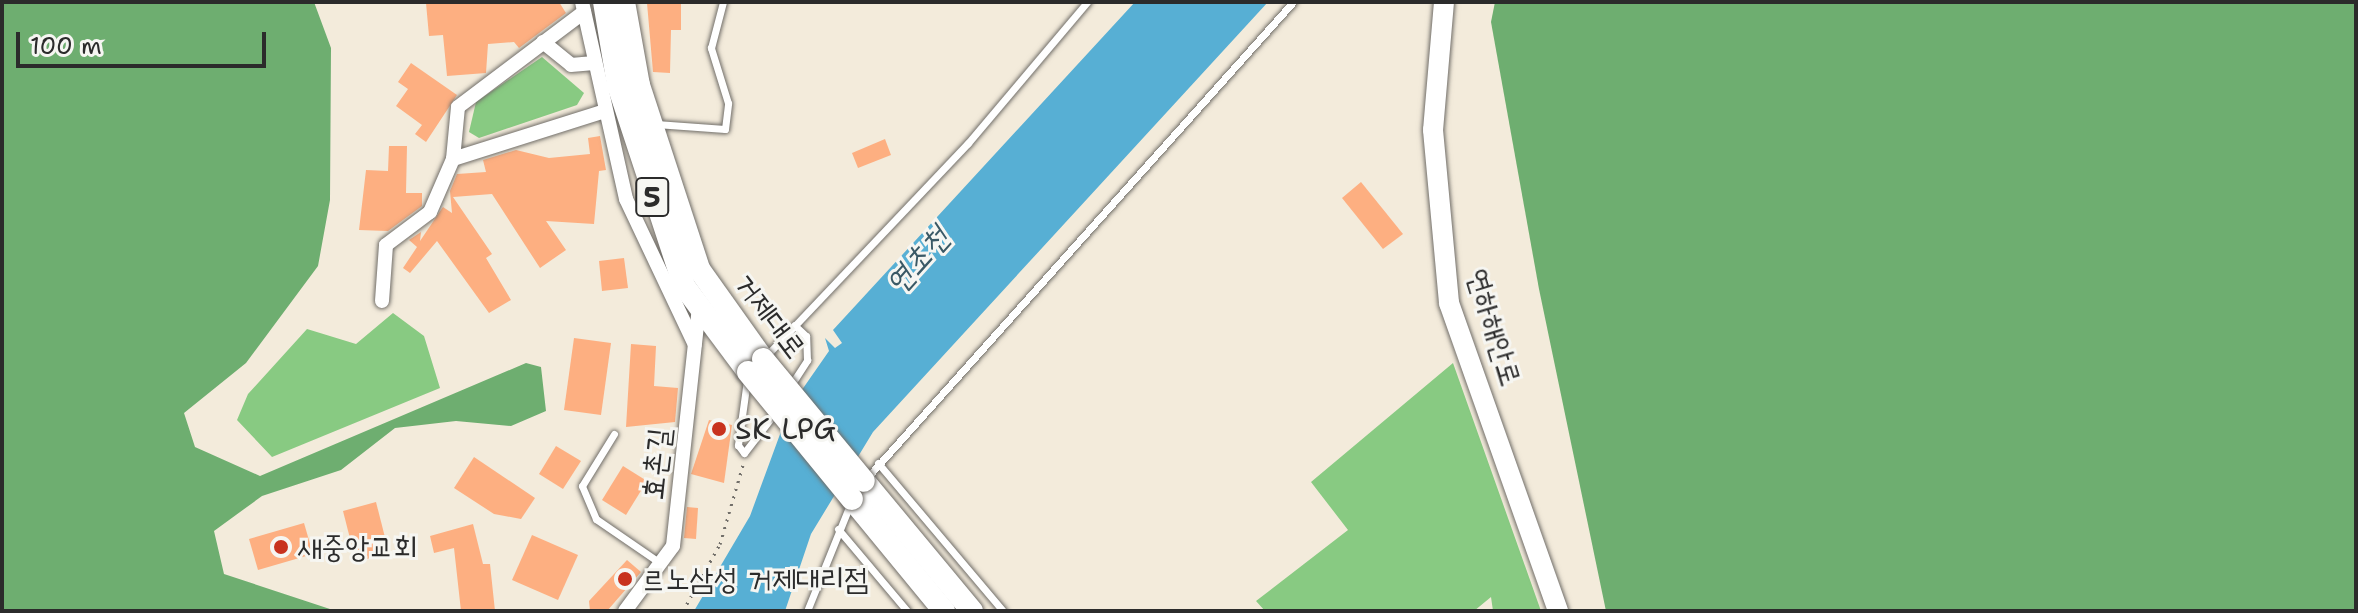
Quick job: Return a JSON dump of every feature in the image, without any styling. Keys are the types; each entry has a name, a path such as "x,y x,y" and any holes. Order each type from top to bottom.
{"main road":[{"name":"거제대로","path":"624,2 650,123 699,269 755,366"},
{"name":"거제대로","path":"590,5 657,213 699,306 755,366 858,490 972,611"},
{"name":"거제대로","path":"858,490 944,611"}],"street":[{"name":"연하해안로","path":"1444,2 1433,130 1449,303 1558,611"},
{"path":"382,301 386,245 430,212 453,159 458,107 590,5"},
{"path":"590,5 594,63 626,199 695,345"},
{"path":"543,42 571,65 594,63"},
{"path":"453,159 605,111"},
{"name":"효촌길","path":"625,611 673,546 699,306"}],"lane":[{"path":"650,123 725,129 728,103 711,48 723,2"},
{"path":"794,325 806,336 807,360 758,444 744,453 738,445 755,366 794,325 968,143 1087,2"},
{"path":"807,611 838,529 858,490 878,463 1293,2"},
{"path":"614,434 582,486 596,519 660,563"},
{"path":"878,463 1003,611"},
{"path":"838,529 907,611"}],"path":[{"path":"683,611 720,544 744,453"}],"green space":[{"path":"2,2 314,2 331,48 330,200 318,266 246,363 184,413 195,447 260,476 526,363 541,367 546,411 511,426 456,421 395,428 341,470 262,496 214,531 224,574 336,611 2,611"},
{"path":"1495,2 2356,2 2356,611 1606,611 1539,289 1491,22"},
{"path":"542,57 584,93 577,105 479,138 469,132 476,102"},
{"path":"393,313 424,336 440,388 272,457 237,420 248,394 307,329 356,344"},
{"path":"1453,363 1541,611 1493,611 1491,597 1474,611 1265,611 1256,601 1348,530 1311,482"}],"water":[{"name":"연초천","path":"1135,2 1268,2 873,432 811,534 785,611 694,611 750,516 790,407 829,351 825,338 835,348 842,343 833,330"}],"building":[{"path":"559,2 566,13 519,48 514,42 488,44 486,73 447,76 443,35 429,36 426,3"},
{"path":"681,2 681,30 671,30 670,73 653,72 647,3"},
{"path":"411,63 457,95 426,142 415,134 422,125 396,106 408,89 398,82"},
{"path":"600,136 606,170 599,171 594,224 546,221 566,250 540,268 492,194 453,197 492,254 486,258 511,300 489,313 437,241 410,273 403,268 417,247 409,240 421,232 420,241 443,207 452,213 450,191 457,174 486,172 483,160 516,150 549,158 590,154 588,138"},
{"path":"885,139 891,155 858,168 852,153"},
{"path":"389,146 407,146 406,193 422,193 422,206 388,231 359,230 366,170 388,171"},
{"path":"1361,182 1403,234 1383,249 1342,198"},
{"path":"624,258 628,288 602,291 599,261"},
{"path":"574,338 611,343 601,415 564,410"},
{"path":"631,344 656,346 654,386 678,388 675,422 626,427"},
{"path":"709,420 732,425 724,483 691,474"},
{"path":"556,446 581,461 563,489 539,474"},
{"path":"474,457 535,498 521,519 494,514 454,488"},
{"path":"623,466 647,481 626,515 602,500"},
{"path":"376,502 389,553 356,562 343,511"},
{"path":"687,507 698,508 696,539 684,538"},
{"name":"새중앙교회","path":"304,523 313,554 258,570 249,539"},
{"path":"473,524 483,564 490,564 495,611 461,611 454,548 434,553 430,536"},
{"path":"532,535 578,555 558,600 512,580"},
{"path":"627,560 641,572 607,611 590,611 589,601"}],"place":[{"name":"SK LPG","path":"719,429"},
{"name":"새중앙교회","path":"281,547"},
{"name":"르노삼성 거제대리점","path":"625,579"}]}
